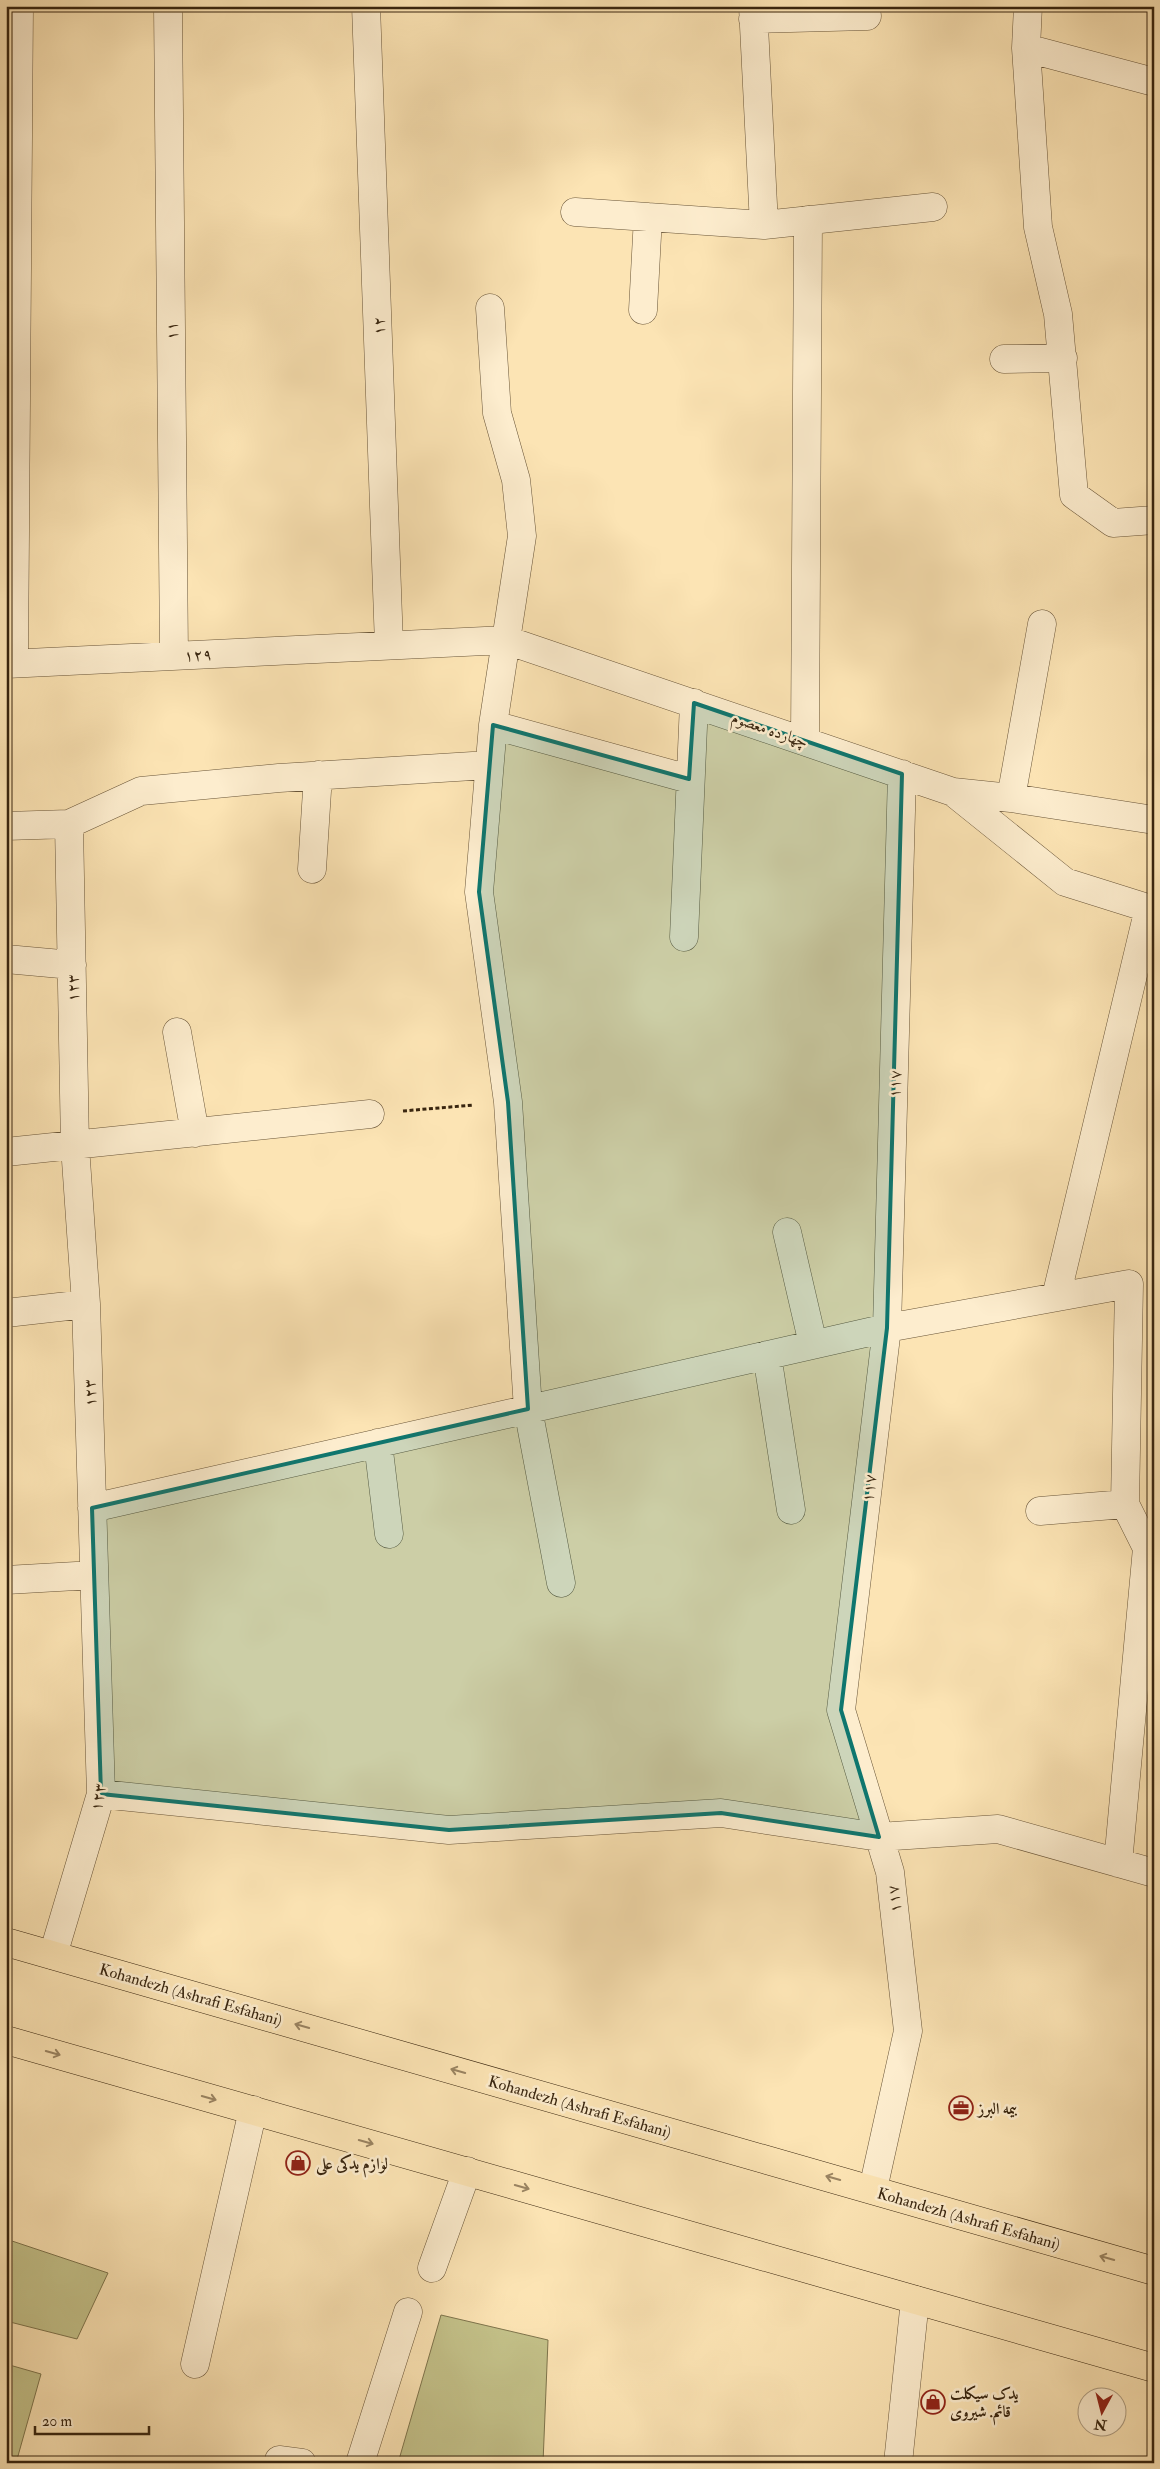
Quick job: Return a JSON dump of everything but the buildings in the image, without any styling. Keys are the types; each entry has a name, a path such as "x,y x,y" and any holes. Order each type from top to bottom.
{"main road":[{"name":"Kohandezh (Ashrafi Esfahani)","path":"6,1942 873,2189 1154,2272"},
{"path":"6,2040 1154,2368"}],"street":[{"path":"10,663 19,6"},
{"name":"۱۱","path":"168,6 174,656"},
{"name":"۱۲","path":"366,6 389,645"},
{"path":"1028,6 1026,48 1038,227 1058,314 1074,494 1113,523 1154,520"},
{"path":"764,225 753,12 867,16"},
{"path":"1026,48 1154,82"},
{"path":"575,212 764,225 933,207"},
{"path":"643,310 648,217"},
{"path":"805,741 808,220"},
{"path":"490,308 496,413 516,480 522,536 493,725 479,892 508,1102 528,1409 561,1583"},
{"path":"1004,359 1062,358"},
{"path":"1011,798 1042,624"},
{"name":"چهارده معصوم","path":"389,645 506,640 953,792 1011,798 1154,820"},
{"name":"۱۲۹","path":"10,663 389,645"},
{"path":"684,937 689,779 694,703"},
{"path":"493,725 689,779"},
{"path":"6,826 69,824 141,791 318,775 489,765"},
{"name":"۱۱۷","path":"873,2189 908,2031 890,1872 840,1710 887,1328 902,774"},
{"path":"312,869 318,775"},
{"path":"953,792 1065,882 1151,909 1056,1297"},
{"name":"۱۲۳","path":"53,1955 101,1794 86,1304 75,1146 69,824"},
{"path":"6,960 72,965"},
{"path":"177,1032 195,1133"},
{"path":"6,1152 370,1114"},
{"path":"787,1232 813,1344"},
{"path":"92,1508 887,1328 1129,1284 1125,1504 1146,1548 1118,1863"},
{"path":"6,1313 86,1304"},
{"path":"767,1355 791,1510"},
{"path":"378,1443 389,1534"},
{"path":"1040,1511 1125,1504"},
{"path":"6,1580 94,1574"},
{"path":"101,1794 449,1830 721,1813 879,1836 998,1829 1154,1873"},
{"path":"196,2364 252,2110"},
{"path":"432,2268 467,2171"},
{"path":"898,2463 915,2300"},
{"path":"360,2463 408,2312"}],"path":[{"path":"370,1114 508,1102"}],"highlighted area":[{"path":"694,703 902,774 887,1328 841,1710 879,1837 721,1813 449,1830 101,1794 92,1508 528,1409 508,1102 479,892 493,725 689,779"}],"shaded area":[{"path":"6,2239 108,2273 77,2339 6,2321"},
{"path":"441,2315 548,2340 543,2463 398,2463"},
{"path":"6,2364 41,2374 16,2463 6,2463"}],"place":[{"name":"بیمه البرز","path":"961,2108"},
{"name":"لوازم یدکی علی","path":"298,2163"},
{"name":"یدک سیکلت قائم. شیروی","path":"933,2402"}]}
